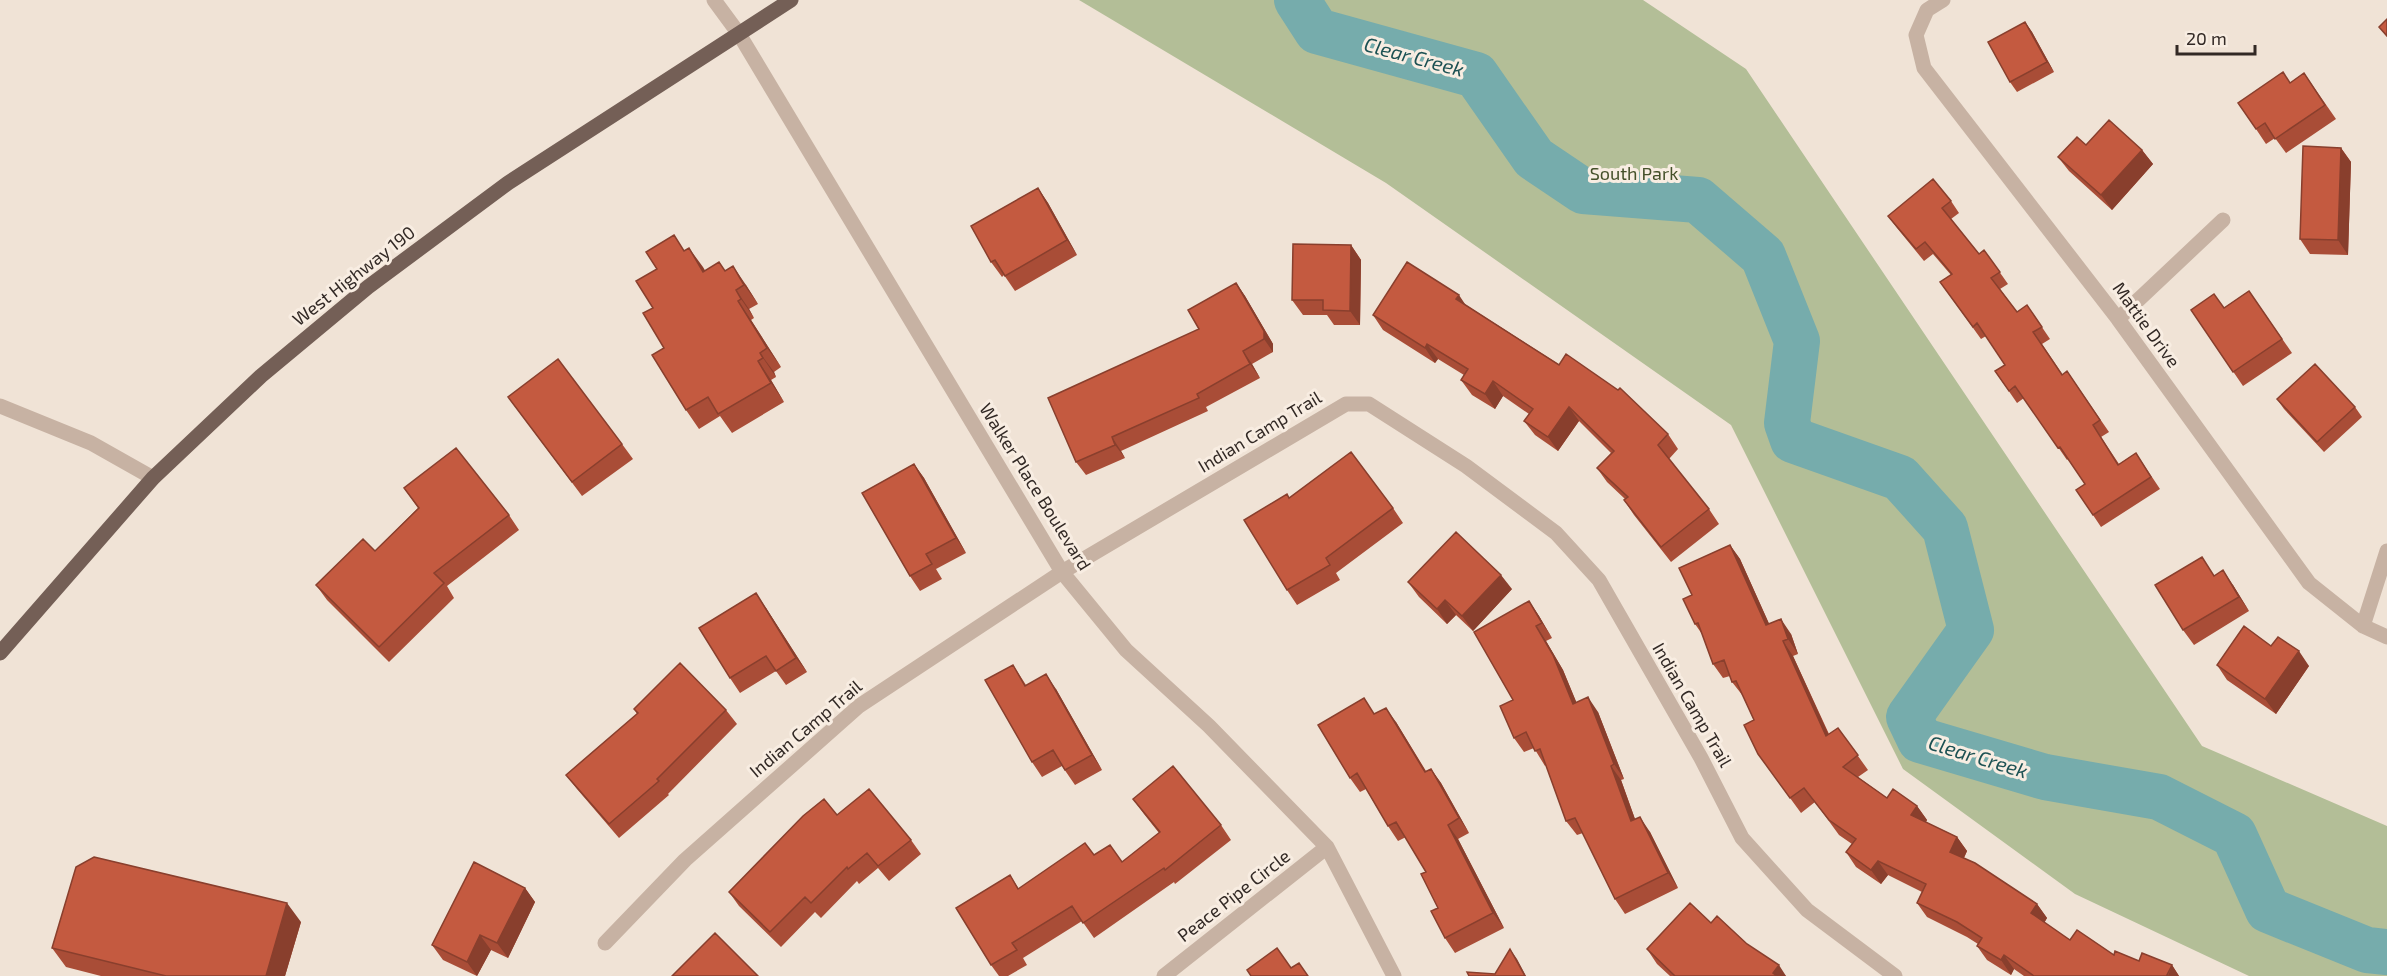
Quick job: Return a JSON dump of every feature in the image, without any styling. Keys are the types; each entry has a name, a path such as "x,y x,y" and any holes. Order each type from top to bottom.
{"main road":[{"name":"West Highway 190","path":"0,653 153,478 261,376 368,287 508,183 791,0"}],"street":[{"name":"Walker Place Boulevard","path":"714,0 739,34 1062,572 1126,650 1209,726 1327,848 1394,976"},
{"name":"Mattie Drive","path":"1943,0 1927,10 1916,35 1924,68 2118,319 2309,583 2363,626 2387,637"},
{"path":"2118,319 2223,220"},
{"name":"Indian Camp Trail","path":"605,943 685,860 860,706 1062,572 1346,404 1369,404 1466,466 1556,533 1599,579 1701,758 1742,838 1807,910 1895,976"},
{"path":"0,406 91,443 153,478"},
{"path":"2363,626 2387,551"},
{"name":"Peace Pipe Circle","path":"1164,976 1327,848"}],"green space":[{"name":"South Park","path":"1079,0 1643,0 1746,69 2202,746 2387,826 2387,976 2249,976 2075,894 1903,769 1731,425 1386,183"}],"building":[{"path":"2387,19 2387,36 2379,27"},
{"path":"2025,22 2047,62 2010,82 1988,42"},
{"path":"2283,72 2290,83 2304,73 2325,105 2275,139 2265,123 2256,129 2238,103"},
{"path":"2109,120 2142,150 2101,195 2058,157 2077,137 2086,145"},
{"path":"2303,146 2341,148 2338,240 2300,239"},
{"path":"1933,179 1951,201 1942,208 1979,254 1984,250 2000,272 1991,278 2017,312 2027,305 2042,327 2033,332 2062,375 2067,371 2100,420 2093,425 2118,465 2136,453 2151,477 2093,515 2076,490 2085,484 2015,386 2009,391 1995,371 2005,365 1977,323 1973,327 1940,282 1952,274 1925,242 1916,249 1888,216"},
{"path":"1038,188 1067,240 1005,276 995,260 991,262 971,226"},
{"path":"674,235 684,251 689,248 703,272 719,262 725,271 733,266 744,285 736,290 741,299 738,301 767,348 760,353 763,358 758,361 771,383 718,414 708,397 686,410 652,355 664,348 643,313 653,308 636,281 657,269 646,252"},
{"path":"1293,244 1351,245 1350,311 1323,310 1323,300 1292,300"},
{"path":"1407,262 1459,295 1456,299 1559,365 1566,354 1618,390 1620,388 1668,434 1658,445 1709,509 1661,547 1624,500 1628,497 1597,468 1614,451 1569,407 1548,437 1524,421 1533,409 1493,381 1485,394 1461,380 1468,369 1427,344 1425,348 1373,315"},
{"path":"1236,283 1264,331 1264,339 1243,351 1250,364 1197,394 1199,398 1112,437 1115,445 1076,462 1048,398 1199,329 1188,310"},
{"path":"2249,291 2282,339 2233,372 2191,310 2214,294 2224,308"},
{"path":"558,359 622,444 572,482 508,397"},
{"path":"2315,364 2355,407 2317,442 2277,399"},
{"path":"456,448 509,515 434,573 444,583 379,647 316,585 363,539 375,551 419,508 404,488"},
{"path":"1351,452 1393,508 1326,558 1330,565 1287,590 1244,520 1287,494 1289,498"},
{"path":"914,464 956,538 926,554 932,564 910,576 862,493"},
{"path":"1456,532 1501,575 1462,616 1445,600 1437,609 1408,582"},
{"path":"1730,545 1766,625 1781,619 1788,639 1783,641 1826,736 1838,728 1858,755 1843,767 1887,798 1893,789 1917,806 1911,815 1957,837 1950,852 1975,863 2037,904 2031,913 2070,940 2077,930 2114,955 2115,951 2139,961 2142,953 2172,965 2167,975 2169,976 2034,976 2004,955 2001,960 1977,946 1982,938 1957,922 1917,903 1926,884 1878,861 1871,870 1846,852 1856,839 1829,820 1804,788 1790,798 1758,754 1744,725 1754,720 1736,681 1732,682 1724,660 1713,664 1698,623 1695,624 1683,599 1692,595 1679,568"},
{"path":"2202,557 2214,576 2223,570 2239,597 2183,630 2155,585"},
{"path":"756,593 796,658 776,671 766,656 730,678 699,628"},
{"path":"1529,601 1542,623 1536,626 1553,655 1573,704 1588,697 1614,764 1611,766 1631,821 1640,817 1668,873 1615,899 1575,818 1566,821 1540,749 1535,751 1526,732 1514,738 1500,706 1513,700 1474,632"},
{"path":"2244,626 2271,646 2278,637 2299,651 2265,699 2217,665"},
{"path":"680,663 726,710 657,779 659,781 609,824 566,775 638,713 634,709"},
{"path":"1013,665 1025,686 1046,674 1092,755 1065,770 1053,750 1032,762 985,680"},
{"path":"1364,698 1374,714 1386,708 1425,772 1431,769 1459,818 1448,825 1493,913 1445,938 1431,911 1438,908 1421,874 1426,872 1396,822 1388,826 1357,773 1350,778 1318,725"},
{"path":"1173,766 1221,825 1165,870 1164,868 1083,923 1072,906 1012,943 1017,950 991,965 956,908 1010,875 1018,889 1085,843 1094,855 1110,845 1122,862 1160,832 1133,799"},
{"path":"869,789 911,840 878,866 867,853 848,869 847,867 811,903 805,897 770,932 729,892 803,816 824,799 837,815"},
{"path":"94,857 287,903 266,976 166,976 52,948 76,867"},
{"path":"474,862 525,888 497,943 480,935 467,962 432,945"},
{"path":"1690,903 1711,923 1717,916 1747,944 1779,965 1773,973 1777,976 1675,976 1647,949"},
{"path":"715,933 758,976 672,976"},
{"path":"1277,948 1291,968 1299,963 1308,976 1251,976 1247,970"},
{"path":"1510,949 1525,976 1469,976 1467,972 1495,974"}],"waterway":[{"name":"Clear Creek","path":"1297,0 1317,31 1476,75 1534,158 1583,191 1698,200 1763,256 1797,341 1787,423 1793,440 1900,478 1945,528 1971,630 1909,717 1920,740 2045,777 2159,797 2234,835 2268,910 2367,950 2387,952"}]}
